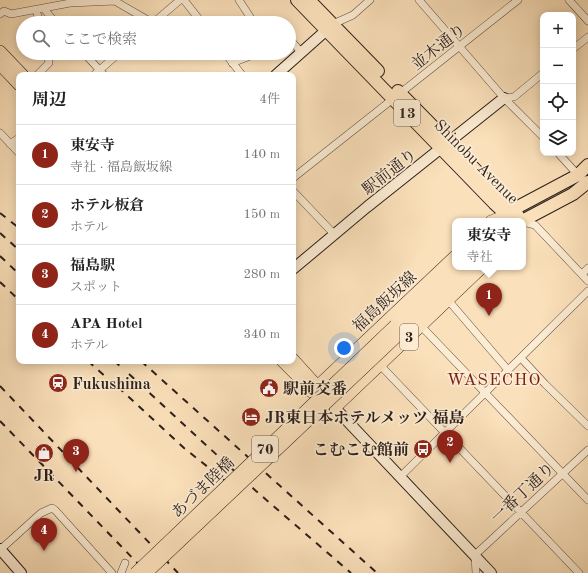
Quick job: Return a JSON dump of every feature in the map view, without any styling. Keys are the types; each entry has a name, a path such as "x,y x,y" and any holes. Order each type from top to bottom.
{"highway":[{"name":"Shinobu Avenue","path":"297,0 330,27"},
{"name":"Shinobu Avenue","path":"309,0 330,27 445,146 508,215"},
{"path":"526,218 573,194 585,182 588,165"},
{"path":"508,215 585,182"}],"main road":[{"path":"0,51 20,72"},
{"path":"0,65 16,82"},
{"name":"福島飯坂線","path":"314,388 452,259"},
{"name":"70","path":"398,328 452,270"},
{"name":"70","path":"398,328 466,270"},
{"name":"3","path":"335,408 479,270"},
{"name":"あづま陸橋","path":"135,573 398,328"},
{"name":"あづま陸橋","path":"148,573 398,328"},
{"path":"296,363 314,388"},
{"path":"286,364 335,408"}],"street":[{"path":"161,16 180,0"},
{"path":"184,0 197,16"},
{"path":"239,0 249,16"},
{"path":"296,57 330,27 353,15 370,0"},
{"path":"419,0 504,98 540,134"},
{"path":"569,0 588,21"},
{"path":"0,14 4,11 11,14 40,10 70,3 114,1 141,16"},
{"name":"並木通り","path":"296,176 459,47 514,1"},
{"path":"40,10 40,16"},
{"path":"40,10 47,16"},
{"path":"574,48 588,37"},
{"path":"296,46 301,52"},
{"path":"40,72 49,63 48,60"},
{"path":"89,60 98,72"},
{"path":"100,72 112,60"},
{"path":"230,60 240,72"},
{"path":"232,63 240,60"},
{"path":"279,72 292,60"},
{"path":"504,98 514,97 540,75"},
{"name":"駅前通り","path":"296,266 334,234 504,98"},
{"path":"0,133 16,150"},
{"path":"10,144 16,140"},
{"path":"561,156 585,182"},
{"path":"296,193 334,234"},
{"path":"526,222 535,225 588,281"},
{"path":"582,274 588,268"},
{"path":"400,476 588,291"},
{"path":"448,300 508,370"},
{"path":"421,326 588,500"},
{"path":"521,358 588,426"},
{"path":"380,365 579,573"},
{"path":"335,408 491,573"},
{"name":"一番丁通り","path":"475,555 588,450"},
{"path":"21,573 0,549 41,513 52,508 112,573"},
{"path":"475,555 476,573"},
{"path":"121,573 125,564"}],"railway":[{"path":"0,213 16,226"},
{"path":"0,233 16,247"},
{"path":"0,256 16,271"},
{"path":"0,282 16,297"},
{"path":"91,364 108,379"},
{"path":"144,364 377,573"},
{"path":"129,374 256,491 351,573"},
{"path":"0,386 178,573"},
{"path":"118,387 184,448 243,495"},
{"path":"0,421 147,573"}],"place":[{"name":"東安寺","path":"489,316"},
{"name":"Fukushima","path":"58,383"},
{"name":"駅前交番","path":"269,388"},
{"name":"JR東日本ホテルメッツ 福島","path":"251,417"},
{"name":"こむこむ館前","path":"423,449"},
{"name":"JR","path":"44,453"},
{"name":"ホテル板倉","path":"450,463"},
{"name":"福島駅","path":"76,472"},
{"name":"APA Hotel","path":"44,551"}],"district":[{"name":"WASECHO","path":"494,379"}]}
